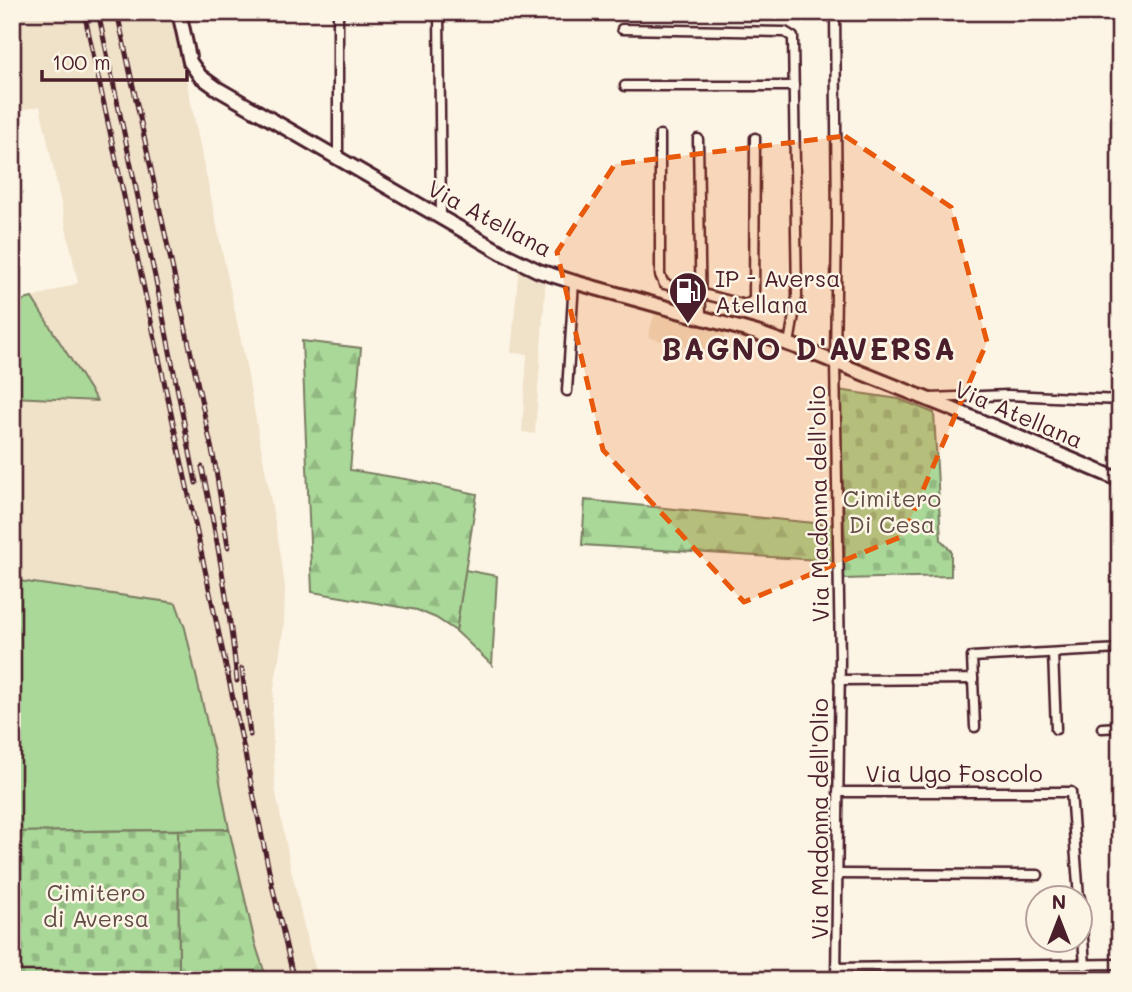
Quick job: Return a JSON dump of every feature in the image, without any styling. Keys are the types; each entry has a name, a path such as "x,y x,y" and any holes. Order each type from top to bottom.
{"main road":[{"name":"Via Atellana","path":"179,12 190,62 200,76 218,89 504,254 539,271 789,344 926,398 1120,480"}],"street":[{"path":"338,12 338,158"},
{"path":"439,12 441,217"},
{"name":"Via Madonna dell'olio","path":"835,12 835,362 840,659"},
{"path":"622,29 785,32 793,37 797,297 789,344"},
{"path":"625,86 794,86"},
{"path":"660,135 660,275 664,284 746,305 754,300 755,138"},
{"path":"698,139 701,318"},
{"path":"567,391 574,282"},
{"path":"926,398 1008,395 1120,400"},
{"path":"975,727 972,657 1120,649"},
{"path":"1053,653 1056,729"},
{"name":"Via Madonna dell'Olio","path":"836,980 840,659"},
{"path":"839,680 973,679"},
{"path":"1102,728 1120,727"},
{"name":"Via Ugo Foscolo","path":"838,792 1071,792 1078,884"},
{"path":"838,874 1038,875"},
{"path":"1084,954 1085,965"},
{"path":"836,968 1120,964"},
{"path":"1053,965 1054,980"}],"highlighted area":[{"path":"845,136 951,207 987,342 903,536 744,602 603,450 557,252 615,164"}],"shaded area":[{"path":"12,12 172,12 244,355 280,550 285,588 284,626 274,689 272,722 275,788 309,948 319,980 267,980 255,943 185,628 176,603 12,580 12,397 96,401 32,298 78,283 40,106 17,111 12,88"},
{"path":"519,265 546,277 535,434 522,432 527,354 511,353"},
{"path":"656,308 727,328 719,357 648,337"}],"green space":[{"path":"32,298 97,401 12,397 12,310 21,310 20,301"},
{"path":"302,341 361,348 350,470 477,494 456,631 417,610 312,592"},
{"name":"Cimitero Di Cesa","path":"838,390 899,399 934,413 941,540 951,551 951,576 844,579 845,541"},
{"path":"585,500 834,525 835,561 582,545"},
{"path":"465,570 497,576 492,665 456,631"},
{"path":"12,580 176,603 185,628 229,829 12,832"},
{"path":"229,829 255,943 267,980 179,980 178,830"},
{"name":"Cimitero di Aversa","path":"178,830 179,980 12,980 12,832"}],"railway":[{"path":"84,12 294,980"},
{"path":"98,12 196,483"},
{"path":"117,12 215,464 228,547"},
{"path":"202,467 231,627 237,681"},
{"path":"242,669 250,735"}],"place":[{"name":"IP - Aversa Atellana","path":"688,325"}],"district":[{"name":"BAGNO D'AVERSA","path":"809,348"}]}
